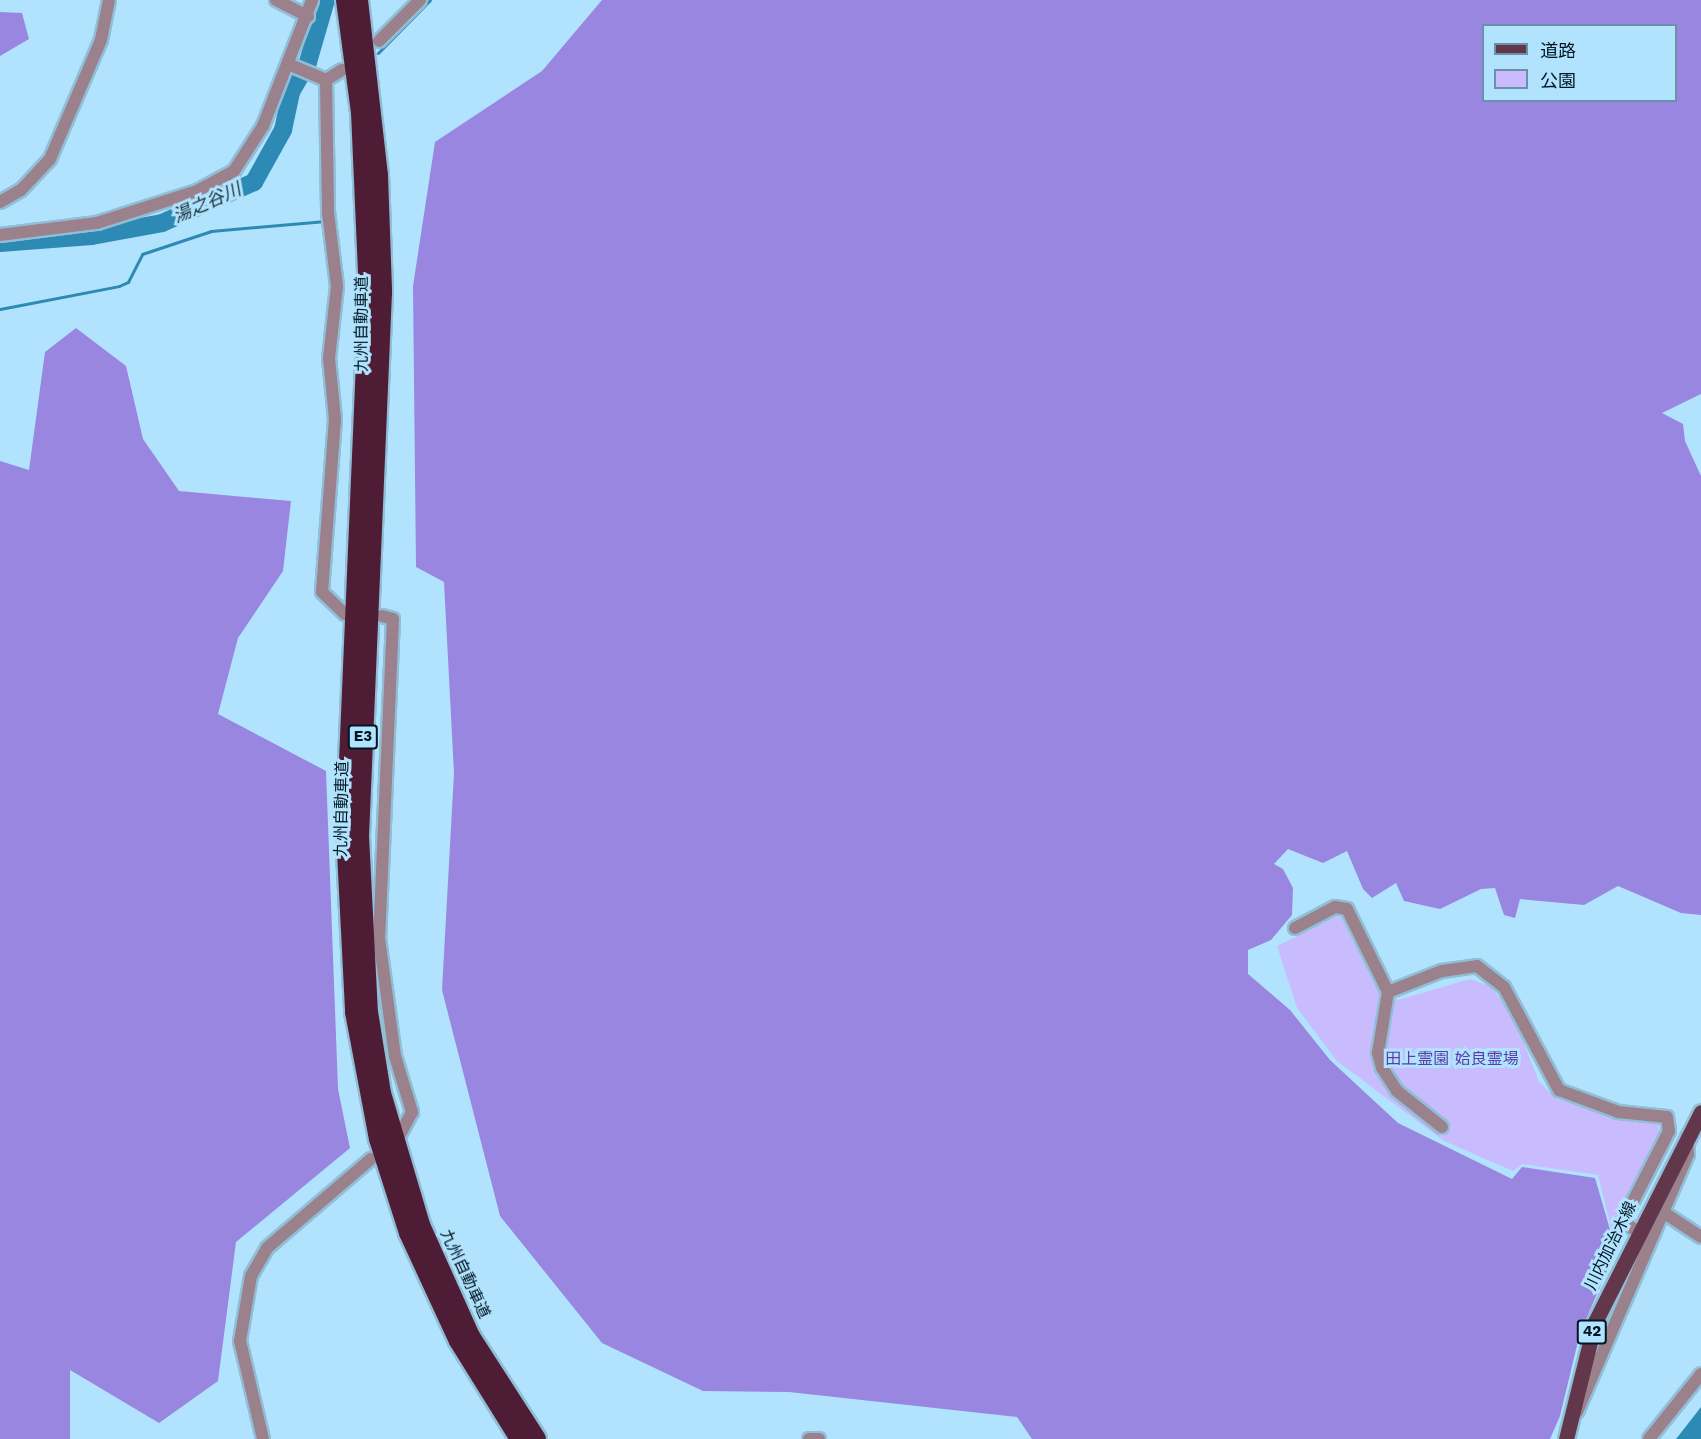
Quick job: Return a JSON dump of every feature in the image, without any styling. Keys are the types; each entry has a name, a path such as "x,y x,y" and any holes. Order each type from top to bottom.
{"highway":[{"name":"九州自動車道","path":"345,0 360,112 368,292 345,832 354,1012 378,1139 408,1233 458,1341 519,1439"},
{"name":"九州自動車道","path":"359,0 379,175 382,292 360,836 369,1012 382,1093 425,1236 471,1336 537,1439"}],"main road":[{"name":"川内加治木線","path":"1566,1439 1594,1322 1701,1112"}],"street":[{"path":"0,202 21,190 50,159 101,40 109,0"},
{"path":"276,0 308,16"},
{"path":"0,235 97,223 197,191 234,171 263,126 290,65 312,0"},
{"path":"380,41 420,0"},
{"path":"290,65 320,77 342,70"},
{"path":"320,77 328,212 337,286 329,358 335,419 322,592 345,614"},
{"path":"382,616 393,619 379,938 393,1045 412,1112 400,1135"},
{"path":"1294,928 1335,907 1347,909 1388,992 1378,1053 1382,1068 1397,1091 1442,1127"},
{"path":"1388,992 1442,971 1477,966 1504,987 1559,1090 1618,1112 1668,1117 1669,1131 1625,1217 1626,1224 1638,1232"},
{"path":"1571,1413 1582,1403 1688,1154 1687,1136"},
{"path":"263,1439 241,1359 244,1304 251,1276 267,1248 371,1159"},
{"path":"1663,1212 1701,1237"},
{"path":"1649,1439 1701,1374"},
{"path":"1642,1439 1667,1409"},
{"path":"809,1439 819,1439"}],"green space":[{"name":"田上霊園 姶良霊場","path":"1340,915 1375,985 1398,1000 1470,979 1490,986 1513,1015 1539,1082 1557,1099 1620,1118 1659,1124 1659,1136 1612,1231 1598,1175 1522,1164 1513,1171 1444,1141 1337,1061 1297,1008 1277,946"}],"shaded area":[{"path":"602,0 1701,0 1701,394 1662,413 1683,424 1685,441 1701,476 1701,915 1681,913 1618,886 1584,905 1520,899 1515,918 1504,915 1495,888 1481,889 1440,909 1404,901 1396,883 1372,898 1363,889 1347,851 1323,863 1288,849 1274,864 1283,869 1293,888 1292,915 1271,940 1248,950 1248,974 1290,1010 1330,1060 1398,1123 1512,1179 1522,1167 1595,1178 1616,1250 1580,1333 1560,1416 1550,1439 1032,1439 1017,1417 789,1392 703,1391 602,1343 500,1216 442,990 454,773 444,582 416,567 413,286 435,142 542,71"},
{"path":"0,12 22,13 29,39 0,56"},
{"path":"76,328 126,366 143,439 179,491 291,501 283,571 238,638 218,714 326,771 338,1089 350,1148 236,1242 218,1381 159,1423 70,1370 70,1439 0,1439 0,461 29,470 45,352"}],"water":[{"path":"1701,1407 1701,1439 1676,1439"}],"waterway":[{"name":"湯之谷川","path":"0,243 92,236 162,223 254,182 283,130 291,92 308,62 326,0"},
{"path":"378,53 430,0"},
{"path":"0,309 119,286 128,282 142,254 211,231 326,221"}]}
